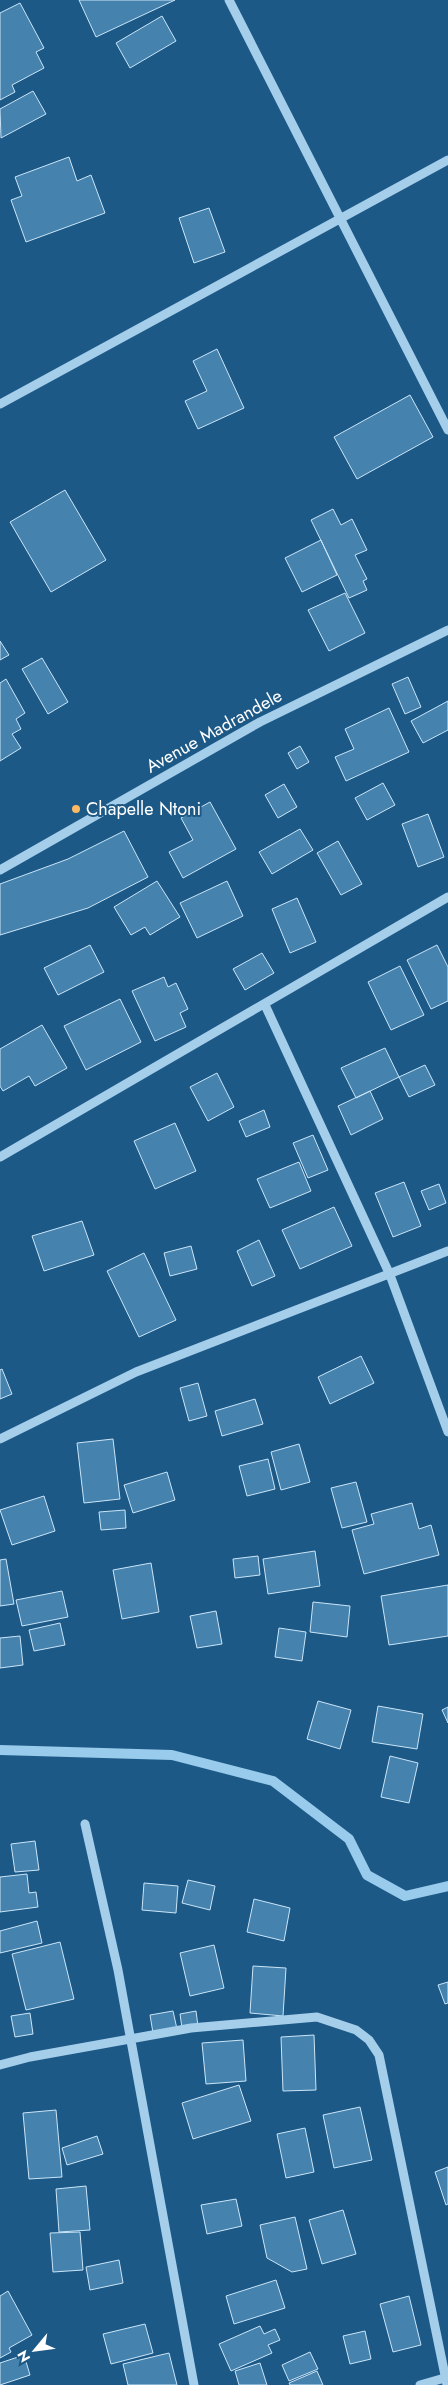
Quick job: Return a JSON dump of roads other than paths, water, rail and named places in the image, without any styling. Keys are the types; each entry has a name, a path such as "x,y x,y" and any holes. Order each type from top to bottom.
{"street":[{"path":"229,0 448,430"},
{"path":"0,404 448,160"},
{"name":"Avenue Madrandele","path":"0,870 260,722 448,630"},
{"path":"0,1157 265,1005 448,897"},
{"path":"265,1005 390,1275 448,1432"},
{"path":"0,1439 136,1372 390,1275 448,1250"},
{"path":"85,1824 118,1970 129,2039 194,2385"},
{"path":"0,2065 30,2057 191,2028 317,2016 356,2030 368,2040 379,2055 447,2380 420,2385"}],"waterway":[{"path":"0,1750 172,1755 273,1781 349,1839 367,1875 405,1896 448,1886"}],"place":[{"name":"Chapelle Ntoni","path":"76,809"}]}
